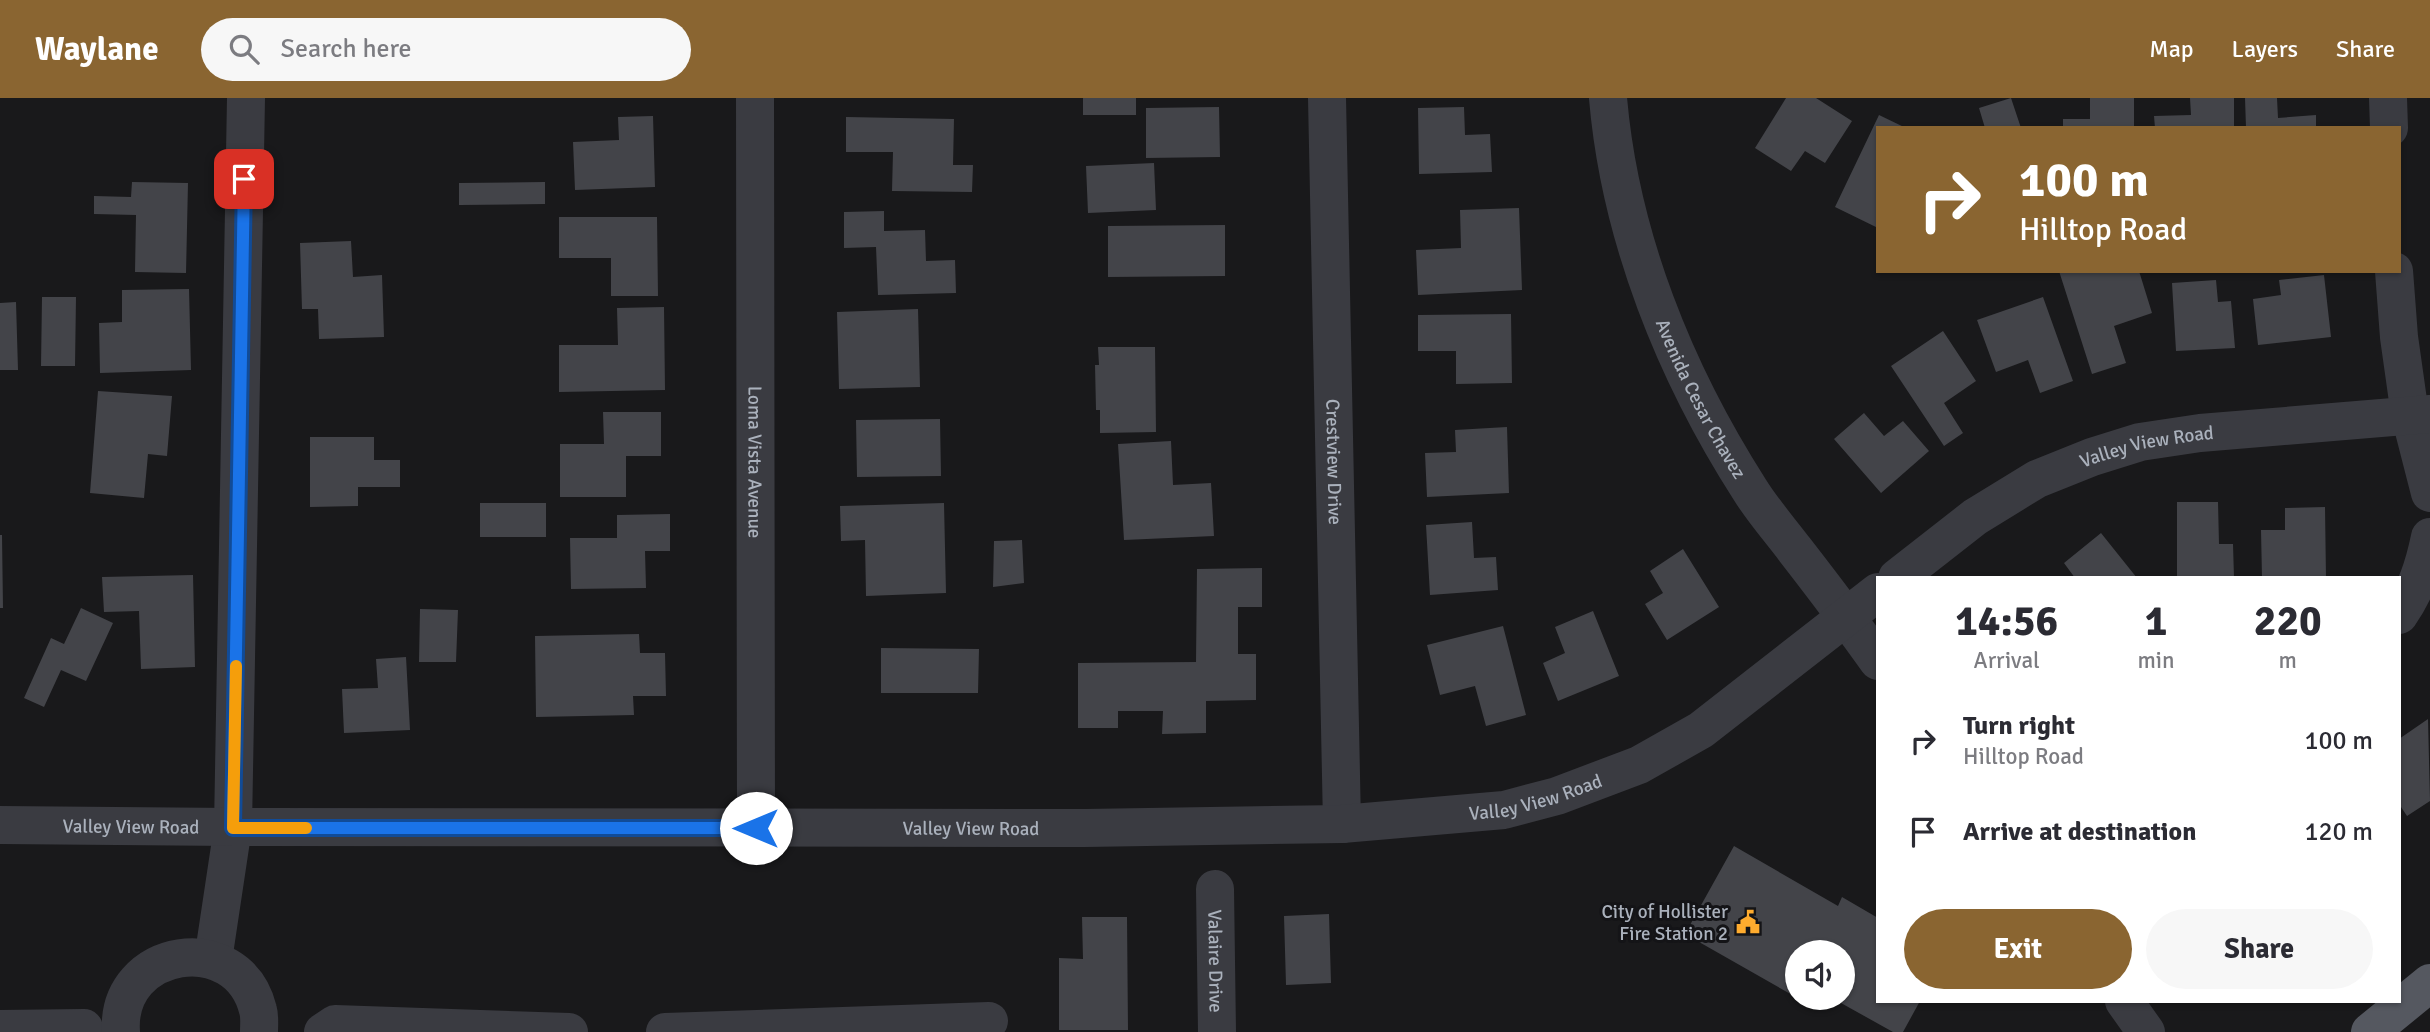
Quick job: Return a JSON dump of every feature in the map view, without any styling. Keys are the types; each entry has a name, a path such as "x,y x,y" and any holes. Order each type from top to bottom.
{"main road":[{"path":"2370,1032 2430,983"}],"street":[{"path":"212,960 233,828 246,98"},
{"name":"Loma Vista Avenue","path":"755,98 756,828"},
{"name":"Crestview Drive","path":"1327,98 1342,824"},
{"name":"Avenida Cesar Chavez","path":"1608,98 1622,193 1674,350 1706,417 1751,492 1876,658"},
{"path":"2388,98 2389,126"},
{"path":"2394,273 2399,337 2420,414 2430,493"},
{"name":"Valley View Road","path":"1899,576 1975,517 2037,478 2140,442 2200,433 2420,414"},
{"path":"2401,612 2413,594 2425,565 2430,537"},
{"name":"Valley View Road","path":"0,825 756,828 1342,824 1504,810 1557,796 1639,765 1701,730 1876,594"},
{"name":"Valaire Drive","path":"1215,889 1217,1032"},
{"path":"0,1029 102,1030 123,1006 133,986 148,970 168,960 190,956 212,960 233,971 249,989 258,1011 259,1032"},
{"path":"2125,1003 2146,1032"},
{"path":"665,1032 898,1028 989,1021"},
{"path":"323,1032 335,1024 569,1032"}],"building":[{"path":"1083,98 1136,98 1136,115 1083,115"},
{"path":"1786,98 1816,98 1852,121 1825,163 1805,151 1791,171 1755,148"},
{"path":"2011,98 2020,126 1984,126 1979,108"},
{"path":"2090,98 2134,98 2134,126 2063,126 2063,119 2090,119"},
{"path":"2190,98 2234,98 2234,126 2155,126 2154,116 2191,115"},
{"path":"2245,98 2277,98 2278,118 2316,115 2316,126 2246,126"},
{"path":"1219,107 1220,157 1146,158 1146,108"},
{"path":"1464,107 1465,135 1490,134 1492,172 1419,174 1418,108"},
{"path":"1879,115 1902,126 1876,126 1876,227 1835,207"},
{"path":"653,116 655,187 575,190 573,142 619,140 618,117"},
{"path":"846,117 954,119 953,165 973,165 972,192 892,191 893,152 846,152"},
{"path":"1154,163 1156,210 1088,213 1086,166"},
{"path":"132,182 188,183 186,273 135,272 136,215 94,214 94,196 131,197"},
{"path":"545,182 545,204 459,205 459,183"},
{"path":"1519,208 1522,290 1418,295 1416,250 1461,248 1460,210"},
{"path":"884,211 884,231 925,230 926,261 955,260 956,293 878,295 876,247 844,248 844,212"},
{"path":"559,217 657,217 658,296 611,296 611,258 559,258"},
{"path":"1225,225 1225,276 1108,277 1108,226"},
{"path":"351,241 353,277 382,275 384,337 319,339 318,309 302,309 300,243"},
{"path":"2060,273 2140,273 2152,313 2114,326 2126,363 2092,374"},
{"path":"2324,275 2331,337 2258,345 2253,299 2281,295 2279,280"},
{"path":"2216,280 2218,302 2231,301 2235,348 2176,351 2172,283"},
{"path":"189,289 191,370 100,373 99,323 122,322 122,290"},
{"path":"42,297 76,297 75,366 41,366"},
{"path":"2043,297 2073,381 2040,393 2028,360 1996,372 1977,320"},
{"path":"16,302 18,370 0,370 0,303"},
{"path":"664,307 665,390 559,392 559,345 618,345 617,308"},
{"path":"918,309 920,387 839,389 837,312"},
{"path":"1511,314 1512,383 1456,384 1456,351 1418,351 1418,315"},
{"path":"1943,331 1976,381 1944,403 1963,433 1944,446 1891,366"},
{"path":"1098,347 1155,347 1156,432 1100,433 1100,410 1096,410 1095,365 1099,365"},
{"path":"98,391 172,396 167,456 148,454 144,498 90,493"},
{"path":"603,412 661,412 661,456 626,456 626,497 560,497 560,444 604,444"},
{"path":"1864,413 1884,436 1903,421 1929,451 1881,493 1834,439"},
{"path":"940,419 941,476 857,477 856,420"},
{"path":"1507,427 1509,493 1427,497 1425,453 1456,452 1455,430"},
{"path":"310,437 374,437 374,460 400,460 400,487 358,487 358,506 310,507"},
{"path":"1171,441 1173,485 1211,483 1214,536 1124,540 1118,444"},
{"path":"2177,502 2218,502 2219,544 2233,544 2234,576 2177,576"},
{"path":"480,503 546,503 546,537 480,537"},
{"path":"944,503 946,593 866,596 865,540 841,541 840,506"},
{"path":"2325,507 2326,576 2262,576 2261,530 2285,530 2285,508"},
{"path":"670,514 670,551 645,551 646,588 571,589 570,538 617,538 617,515"},
{"path":"1472,522 1474,558 1496,557 1498,590 1430,595 1426,525"},
{"path":"2101,533 2135,576 2074,576 2064,563"},
{"path":"2,535 3,608 0,608"},
{"path":"1022,540 1024,583 993,587 994,541"},
{"path":"1683,549 1719,607 1667,640 1645,604 1663,593 1650,571"},
{"path":"1262,568 1262,607 1238,607 1238,654 1256,654 1256,700 1206,701 1206,733 1162,734 1163,711 1118,711 1118,728 1078,728 1078,663 1196,662 1197,569"},
{"path":"193,575 195,667 141,669 139,611 104,612 102,577"},
{"path":"81,608 113,623 86,681 61,670 44,707 24,698 51,638 64,644"},
{"path":"420,609 458,610 456,662 419,662"},
{"path":"1593,611 1619,676 1558,701 1543,663 1565,653 1555,627"},
{"path":"1503,626 1526,715 1486,726 1475,686 1440,695 1427,645"},
{"path":"639,634 640,653 665,653 666,696 633,696 634,715 536,717 535,636"},
{"path":"881,648 979,649 978,693 881,693"},
{"path":"406,657 410,730 344,733 342,689 378,688 376,659"},
{"path":"2428,719 2430,801 2407,816 2401,807 2401,738"},
{"path":"1734,846 1838,906 1842,897 1876,917 1876,1003 1919,1003 1903,1032 1893,1032 1854,1010 1855,940 1785,940 1785,991 1685,934"},
{"path":"1329,914 1331,983 1286,985 1284,916"},
{"path":"1082,917 1127,917 1128,1030 1059,1030 1059,958 1083,959"}],"slow traffic":[{"path":"236,666 233,828 306,828"}],"place":[{"name":"City of Hollister Fire Station 2","path":"1748,922"}],"route":[{"path":"244,179 233,828 756,828"}]}
